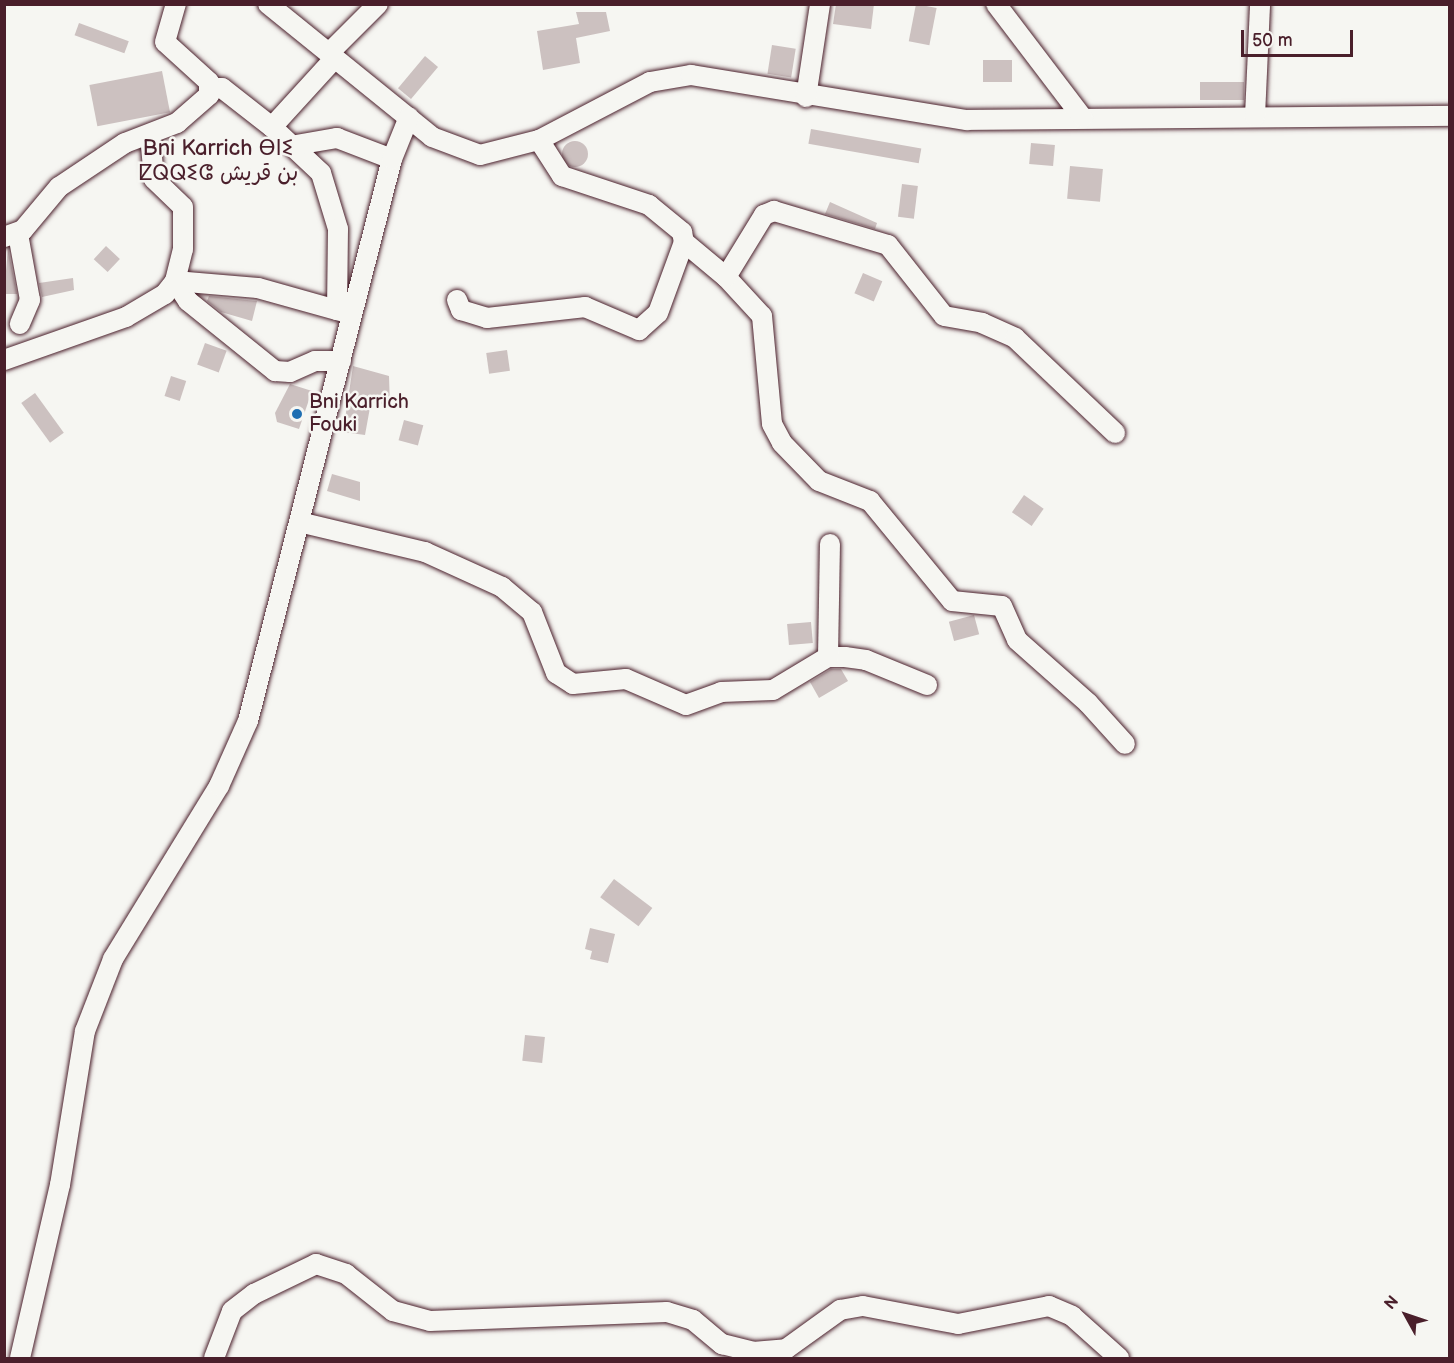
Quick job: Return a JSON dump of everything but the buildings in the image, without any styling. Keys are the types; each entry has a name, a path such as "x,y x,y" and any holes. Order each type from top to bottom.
{"street":[{"path":"20,1359 97,994 235,754 259,688 341,361 345,312 334,204 321,173 296,145 222,88 212,88 165,42 176,4"},
{"path":"268,4 444,144 469,154 493,155 539,140 670,76 711,77 806,97 945,118 1255,116 1448,110"},
{"path":"272,127 378,4"},
{"path":"806,97 820,4"},
{"path":"1255,116 1260,4"},
{"path":"1002,7 1083,118"},
{"path":"20,324 30,300 11,236 59,187 117,148 182,119 212,88"},
{"path":"345,312 392,159 409,117"},
{"path":"4,360 126,317 165,294 175,281 185,216 179,201 154,178 150,135"},
{"path":"296,145 337,138 392,159"},
{"path":"457,300 461,310 487,318 585,307 639,330 658,313 684,242 682,232 649,205 562,176 539,140"},
{"path":"726,277 770,212 888,245 944,316 982,323 1016,338 1115,432"},
{"path":"684,242 749,296 762,316 772,424 782,443 819,481 870,501 943,595 952,601 1002,606 1017,640 1088,703 1125,744"},
{"path":"175,281 258,288 345,312"},
{"path":"175,281 200,315 275,371 290,372 315,361 341,361"},
{"path":"299,522 426,552 502,586 532,612 556,673 573,684 626,679 686,705 721,692 773,690 828,657 866,660 927,685"},
{"path":"828,657 830,544"},
{"path":"214,1359 232,1311 316,1264 346,1274 393,1311 430,1321 667,1312 693,1320 722,1344 753,1352 786,1349 840,1310 863,1306 958,1324 1049,1306 1072,1316 1119,1359"}],"place":[{"name":"Bni Karrich Fouki","path":"297,414"}],"district":[{"name":"Bni Karrich ⴱⵏⵉ ⵇⵕⵕⵉⵛ بن قريش","path":"218,160"}]}
